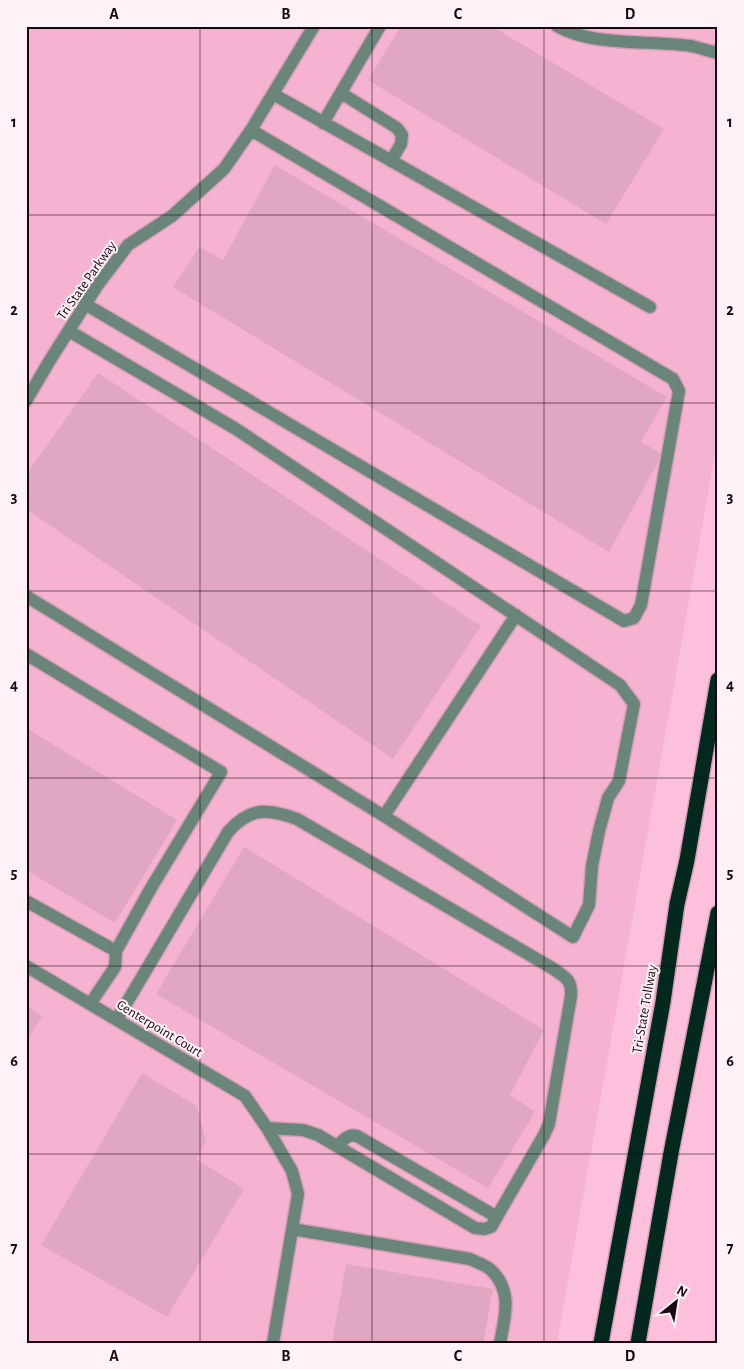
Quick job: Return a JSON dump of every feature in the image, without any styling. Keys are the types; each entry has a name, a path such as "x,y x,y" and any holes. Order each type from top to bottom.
{"highway":[{"name":"Tri-State Tollway","path":"601,1343 663,1002 677,904 687,860 718,680"},
{"path":"638,1343 671,1153 718,913"}],"street":[{"name":"Tri State Parkway","path":"26,401 85,304 128,245 172,216 224,169 274,94 314,26"},
{"path":"323,123 380,26"},
{"path":"557,26 600,39 692,46 718,53"},
{"path":"341,93 397,128 402,135 401,144 391,161"},
{"path":"274,94 650,307"},
{"path":"85,304 624,621 634,618 641,605 679,391 673,379 251,130"},
{"path":"26,596 384,816 573,937 589,905 592,866 608,798 620,781 634,704 620,685 236,429 68,331"},
{"path":"384,816 516,615"},
{"path":"26,654 221,772 151,888 116,951 114,966 90,1004"},
{"path":"117,1019 228,832 236,822 248,814 264,811 279,812 297,819 552,968 568,979 572,987 548,1124 544,1135 491,1227 484,1229 475,1228 318,1135 303,1130 267,1128"},
{"path":"26,901 116,951"},
{"name":"Centerpoint Court","path":"26,966 245,1096 267,1128 292,1171 298,1194 273,1343"},
{"path":"337,1146 346,1137 351,1135 357,1136 497,1217"},
{"path":"426,1198 436,1181"},
{"path":"292,1229 470,1260 490,1269 502,1286 507,1307 500,1343"}],"shaded area":[{"path":"26,26 718,26 718,438 557,1343 26,1343"}],"building":[{"path":"401,26 491,26 664,129 606,224 368,80"},
{"path":"275,165 667,397 641,442 660,453 658,462 609,552 173,287 199,247 223,260"},
{"path":"98,373 481,626 393,759 26,509 26,475"},
{"path":"26,728 177,820 115,923 26,870"},
{"path":"244,847 544,1030 510,1095 535,1112 488,1188 156,994"},
{"path":"26,1006 42,1016 26,1042"},
{"path":"142,1073 197,1106 206,1142 196,1159 244,1189 167,1317 41,1245"},
{"path":"346,1264 493,1289 483,1343 332,1343"}]}
